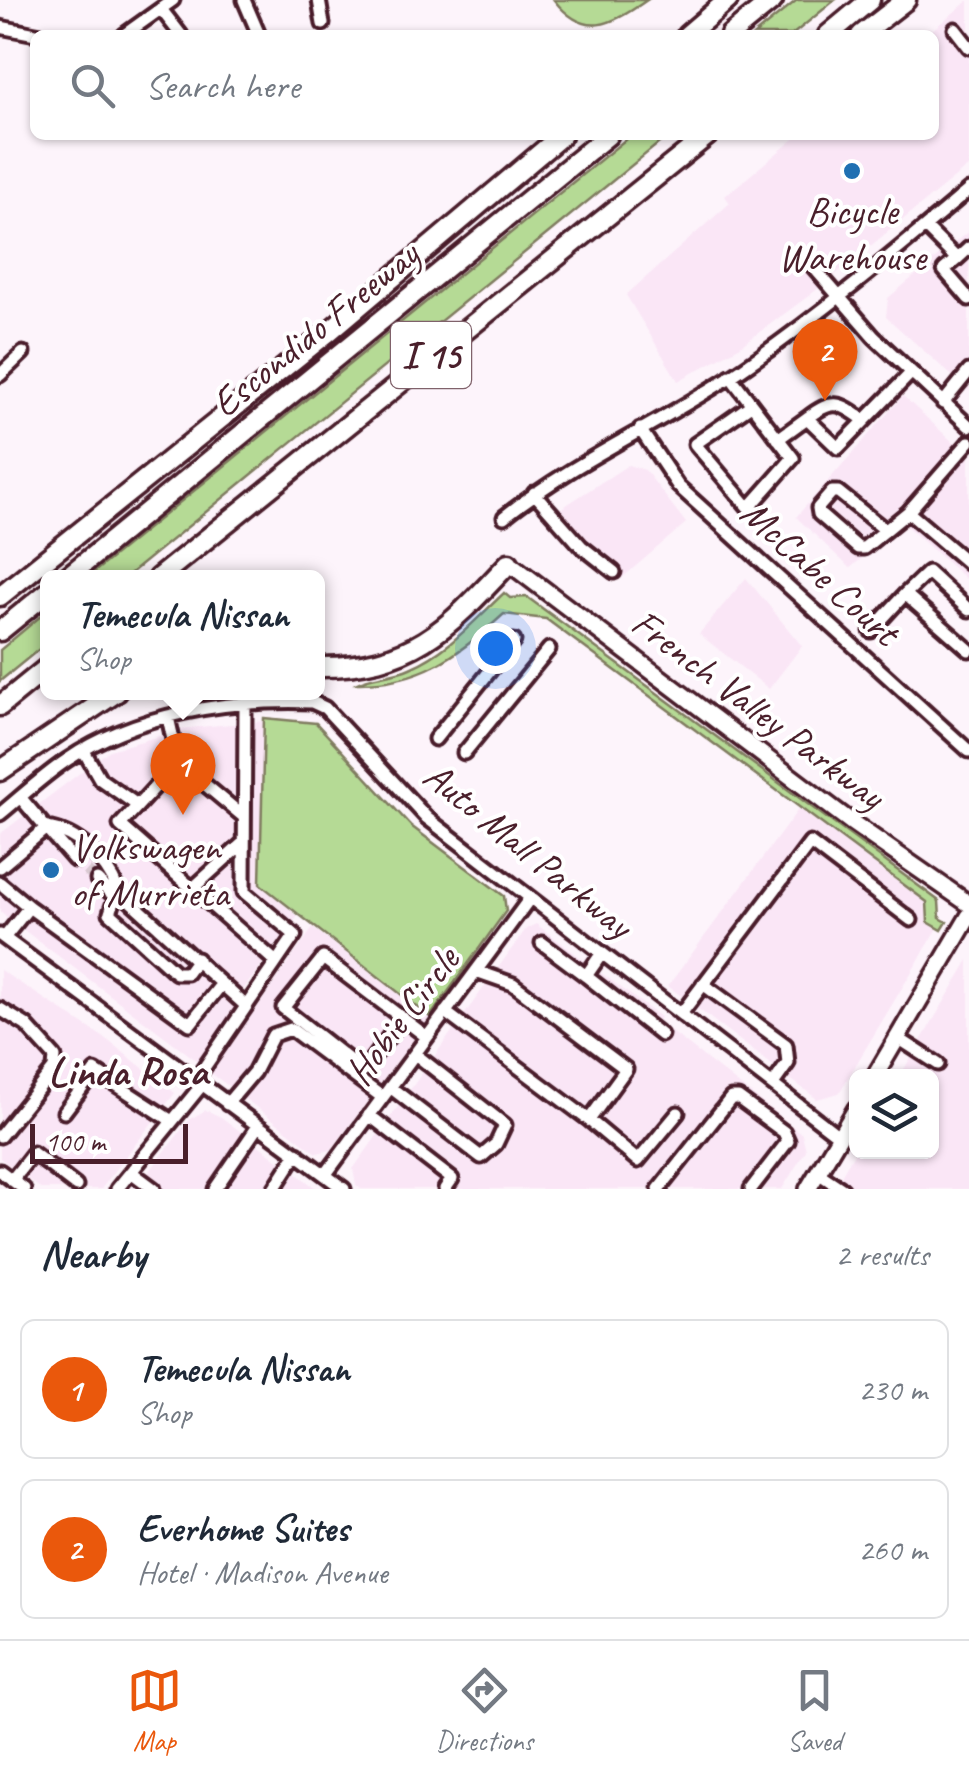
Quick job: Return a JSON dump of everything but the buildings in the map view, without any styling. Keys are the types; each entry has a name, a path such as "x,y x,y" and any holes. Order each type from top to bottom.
{"highway":[{"path":"693,30 728,0"},
{"path":"736,30 772,0"},
{"path":"834,30 870,0"},
{"path":"867,30 906,0"},
{"path":"0,596 326,334 556,140"},
{"name":"Escondido Freeway","path":"76,570 602,140"},
{"name":"I 15","path":"168,570 702,140"},
{"path":"325,667 371,665 422,646 452,623 509,562"},
{"path":"0,631 40,598"},
{"path":"0,706 40,674"},
{"path":"0,772 104,700"}],"main road":[{"name":"French Valley Parkway","path":"509,562 851,822 969,904"},
{"path":"879,1069 969,916"},
{"path":"808,1189 849,1120"}],"street":[{"path":"131,30 174,0"},
{"path":"244,0 257,30"},
{"path":"318,0 323,24"},
{"path":"161,9 176,30"},
{"path":"0,27 30,33"},
{"path":"955,29 969,47"},
{"path":"504,517 534,493 730,376 838,298 969,190"},
{"path":"925,227 957,259"},
{"path":"969,248 944,270 969,300"},
{"path":"809,262 838,298 911,373 969,426"},
{"path":"0,375 23,353"},
{"path":"943,403 969,371"},
{"path":"807,418 838,448 911,373"},
{"path":"730,376 794,458 749,508 694,444 751,405"},
{"path":"778,438 828,402 841,402 864,420"},
{"path":"958,416 969,404"},
{"name":"McCabe Court","path":"640,428 678,486 969,751"},
{"path":"884,529 838,492 832,492 818,508 819,514 858,548 864,548 908,512 969,442"},
{"path":"534,493 582,546 614,572"},
{"path":"908,512 969,564"},
{"path":"871,631 928,572 969,610"},
{"path":"905,594 969,650"},
{"path":"436,740 514,642"},
{"path":"464,753 548,650"},
{"name":"Auto Mall Parkway","path":"0,814 84,751 136,725 245,705 301,702 325,708 426,818 840,1136"},
{"path":"117,1189 172,1121 295,935 244,892 245,705"},
{"path":"168,717 178,762 244,816"},
{"path":"84,751 100,778 137,805"},
{"path":"178,762 120,825 276,962"},
{"path":"20,798 74,860"},
{"path":"0,867 46,828 65,830 110,868 116,894 110,913 176,973 187,973 196,959"},
{"path":"192,888 244,842"},
{"path":"681,1014 810,843 911,920"},
{"path":"97,880 196,959 245,1006"},
{"path":"0,883 190,1024 220,986"},
{"name":"Hobie Circle","path":"326,1174 530,898"},
{"path":"29,907 2,936 344,1189"},
{"path":"542,942 661,1035"},
{"path":"586,976 602,953"},
{"path":"362,1075 284,1010 323,958 427,1036"},
{"path":"476,970 513,984 626,1069 589,1120"},
{"path":"703,984 786,1045 788,1063 772,1084"},
{"path":"0,1009 26,1025 54,1057 54,1068 0,1136"},
{"path":"445,1012 638,1161 678,1113"},
{"path":"362,1075 403,1018"},
{"path":"227,1104 254,1072 265,1046 281,1030 299,1032 481,1157 496,1144 506,1125 414,1054"},
{"path":"898,1038 938,1064"},
{"path":"64,1112 95,1070 172,1121"},
{"path":"659,1189 731,1098 738,1098 784,1132 788,1140 751,1189"},
{"path":"369,1115 452,1179 445,1189"},
{"path":"215,1189 258,1126"},
{"path":"274,1189 296,1153"},
{"path":"12,1180 34,1154 76,1186"},
{"path":"0,1171 24,1189"},
{"path":"131,1172 154,1189"},
{"path":"818,1173 842,1189"}],"shaded area":[{"path":"969,0 969,166 810,295 739,347 678,381 626,295 730,203 725,196 793,140 939,140 939,30 932,30"},
{"path":"969,231 969,391 886,317 888,298"},
{"path":"903,396 969,457 969,582 904,524 850,568 796,517"},
{"path":"628,465 645,470 686,523 622,578 596,559 554,513"},
{"path":"746,578 802,646 769,689 699,634"},
{"path":"264,721 260,884 298,916 243,990 230,1020 200,1063 0,912 0,834 110,750 188,728"},
{"path":"800,807 927,902 928,922 938,928 853,1069 849,1069 839,1093 817,1099 668,986"},
{"path":"536,924 660,1017 658,1021 802,1134 806,1150 782,1189 361,1189 356,1185 353,1169 526,929"},
{"path":"313,928 430,1017 331,1150 317,1153 211,1073"},
{"path":"969,960 969,1189 833,1189 851,1159 939,1159 939,1069 904,1069"},
{"path":"0,970 106,1039 175,1093 101,1189 41,1189 0,1158"},
{"path":"206,1110 317,1189 136,1189 190,1119"}],"green space":[{"path":"554,0 647,0 609,22 587,24 565,12"},
{"path":"797,0 835,0 798,30 760,30"},
{"path":"625,140 663,140 135,570 97,570"},
{"path":"504,593 510,598 527,597 939,901 940,918 947,922 942,930 928,922 927,902 546,619 504,614 437,664 400,678 357,683 424,661 460,635"},
{"path":"40,617 40,648 0,681 0,650"},
{"path":"264,718 316,723 411,826 504,896 506,911 430,1017 260,884"}],"tunnel":[{"path":"74,860 97,880"}],"place":[{"name":"Bicycle Warehouse","path":"852,171"},
{"name":"Everhome Suites","path":"825,401"},
{"name":"Temecula Nissan","path":"183,815"},
{"name":"Volkswagen of Murrieta","path":"51,870"}],"district":[{"name":"Linda Rosa","path":"128,1071"}]}
